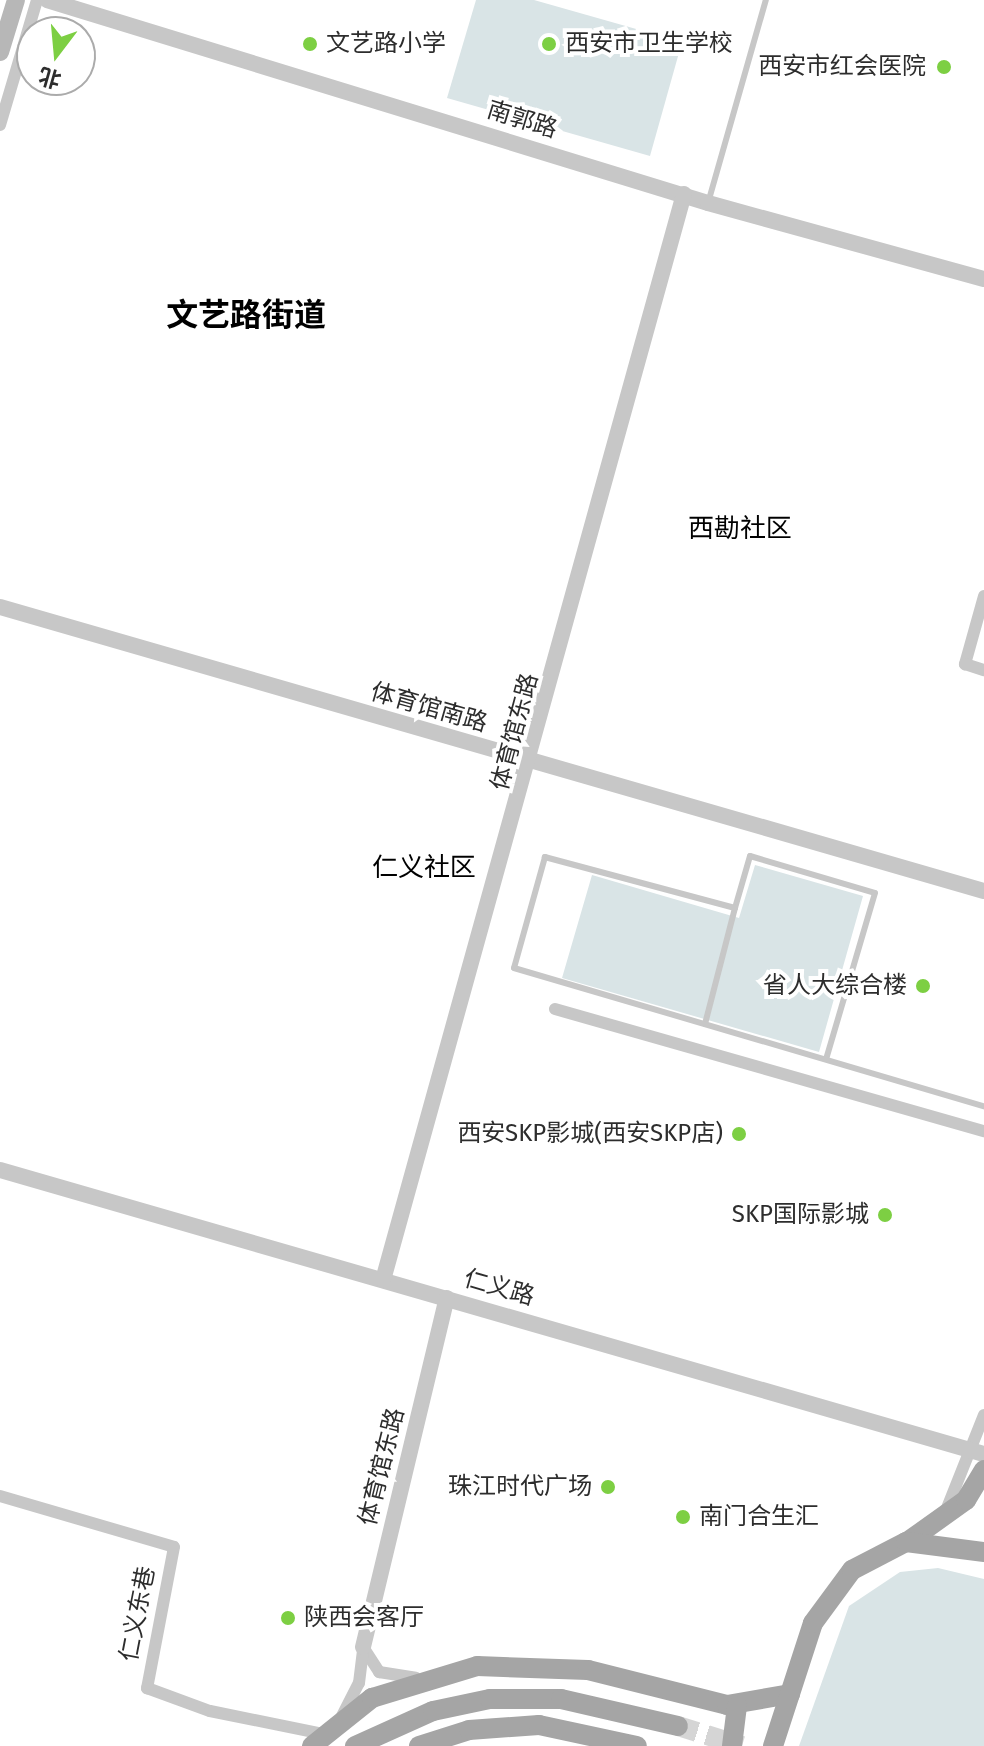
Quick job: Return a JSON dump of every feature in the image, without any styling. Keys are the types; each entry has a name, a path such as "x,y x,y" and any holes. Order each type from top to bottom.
{"main road":[{"path":"0,52 16,0"},
{"path":"773,1746 830,1592 852,1570 925,1531 966,1500 984,1470"},
{"path":"906,1542 984,1552"},
{"path":"318,1740 341,1717 423,1678 477,1666 551,1665 737,1706 790,1694"},
{"path":"355,1746 433,1711 502,1699 586,1703 678,1726"},
{"path":"732,1746 737,1706"},
{"path":"419,1746 507,1725 583,1731 637,1746"}],"street":[{"path":"0,125 37,0"},
{"name":"南郭路","path":"47,0 708,203 984,279"},
{"name":"体育馆东路","path":"383,1280 532,762 684,194"},
{"path":"984,596 965,664 984,670"},
{"name":"体育馆南路","path":"0,607 984,891"},
{"path":"555,1009 984,1131"},
{"name":"仁义路","path":"0,1170 979,1453"},
{"name":"体育馆东路","path":"363,1647 447,1298"},
{"path":"925,1531 958,1490 979,1453 984,1415"},
{"name":"仁义东巷","path":"0,1496 174,1547 147,1688 210,1711 318,1740"},
{"path":"363,1647 379,1672 423,1678"},
{"path":"341,1717 359,1683 363,1647"}],"lane":[{"path":"708,203 766,0"},
{"path":"705,1024 750,856 875,893 826,1059"},
{"path":"735,908 545,857 514,968 984,1106"}],"shaded area":[{"path":"476,0 534,0 682,42 650,156 447,98"},
{"path":"755,865 863,896 819,1052 562,978 592,875 739,918"},
{"path":"938,1568 984,1579 984,1746 799,1746 849,1606 900,1572"}],"tunnel":[{"path":"678,1726 742,1746"}],"place":[{"name":"文艺路小学","path":"310,44"},
{"name":"西安市卫生学校","path":"549,44"},
{"name":"西安市红会医院","path":"944,67"},
{"name":"省人大综合楼","path":"923,986"},
{"name":"西安SKP影城(西安SKP店)","path":"739,1134"},
{"name":"SKP国际影城","path":"885,1215"},
{"name":"珠江时代广场","path":"608,1487"},
{"name":"南门合生汇","path":"683,1517"},
{"name":"陕西会客厅","path":"288,1618"}],"district":[{"name":"文艺路街道","path":"246,315"},
{"name":"西勘社区","path":"740,529"},
{"name":"仁义社区","path":"424,868"}]}
